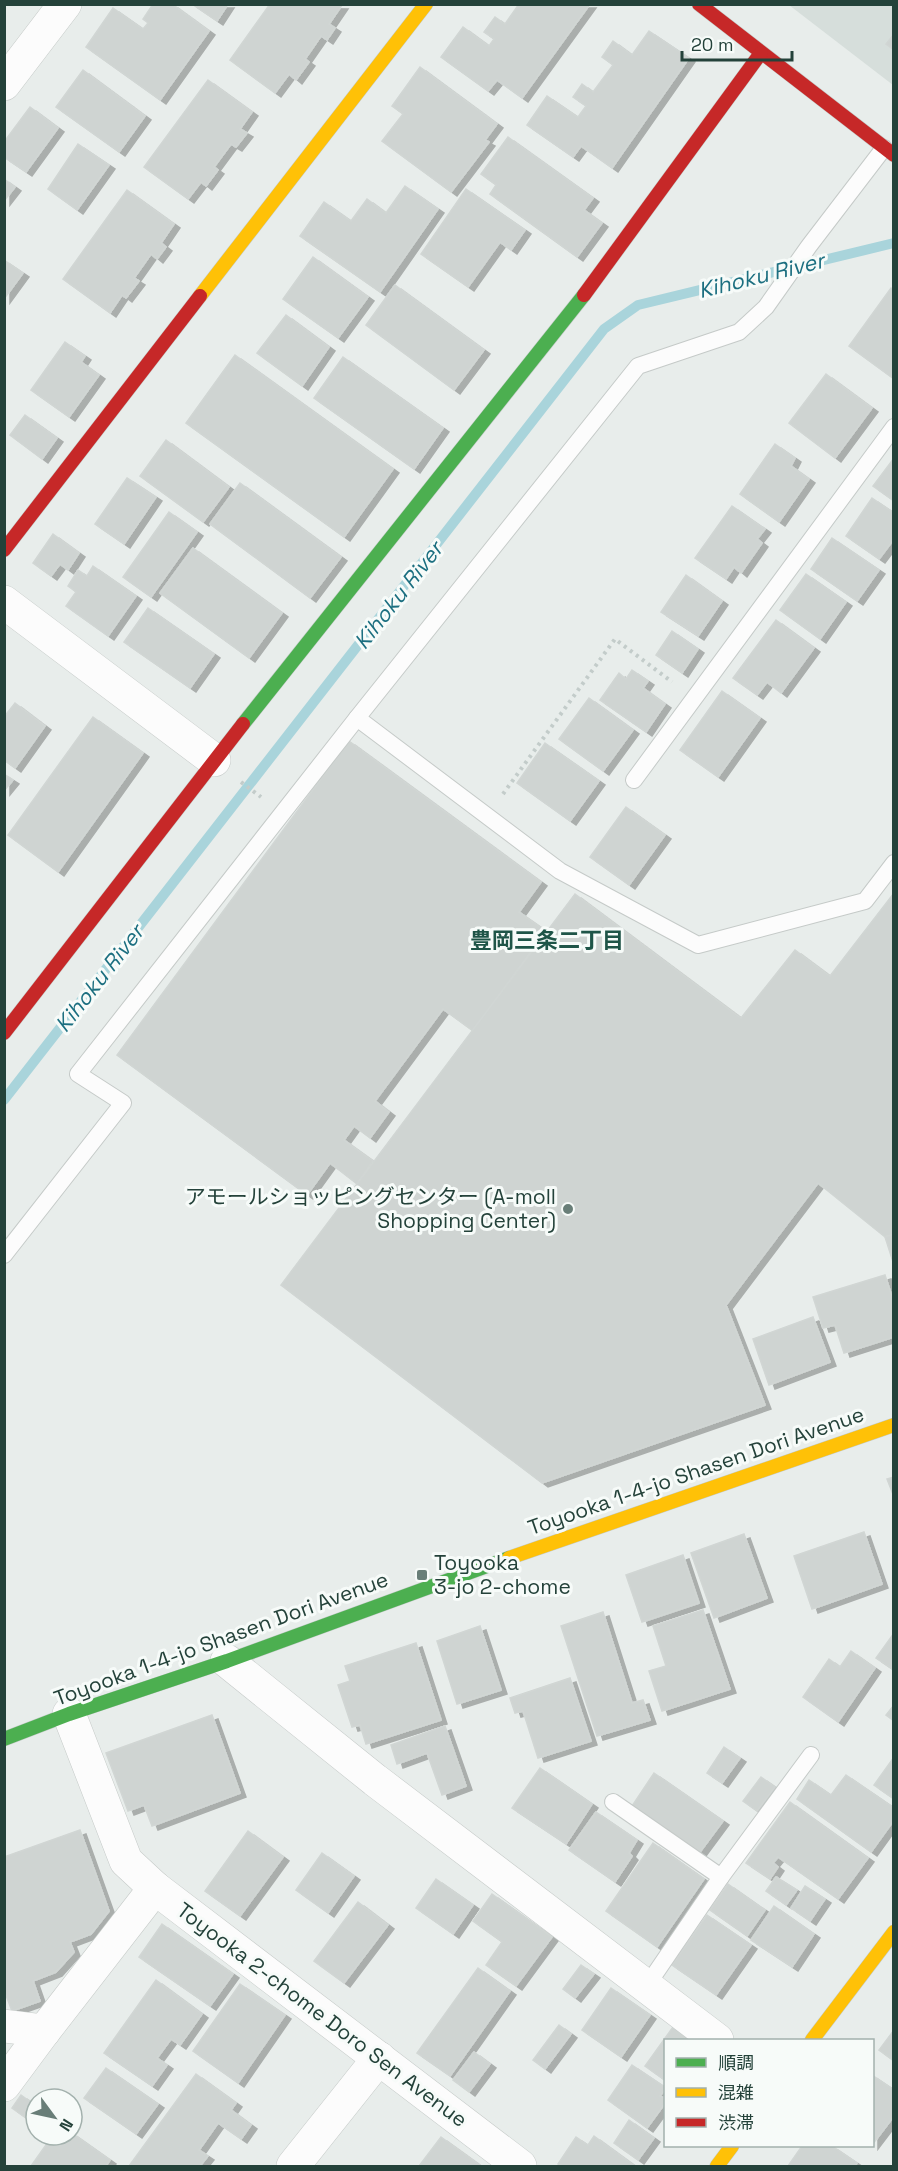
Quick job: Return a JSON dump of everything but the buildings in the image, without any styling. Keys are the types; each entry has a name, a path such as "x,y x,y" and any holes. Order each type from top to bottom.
{"street":[{"path":"4,84 65,4"},
{"path":"4,550 426,4"},
{"path":"699,4 889,152"},
{"path":"4,1033 226,770 592,285 761,53"},
{"path":"4,602 226,770"},
{"name":"Toyooka 1-4-jo Shasen Dori Avenue","path":"4,1739 496,1562 894,1425"},
{"path":"226,1661 375,1780 716,2039"},
{"name":"Toyooka 2-chome Doro Sen Avenue","path":"69,1714 126,1862 155,1888 520,2166"},
{"path":"4,2085 155,1888"},
{"path":"813,2039 894,1932"},
{"path":"4,2026 44,2031"},
{"path":"294,2166 379,2058"},
{"path":"717,2166 731,2147"}],"lane":[{"path":"4,1255 123,1103 78,1074 357,718 638,366 739,332 766,307 809,246 889,152"},
{"path":"633,780 894,427"},
{"path":"357,718 560,871 698,945 865,901 894,863"},
{"path":"646,1987 721,1877 811,1755"},
{"path":"613,1802 721,1877"}],"path":[{"path":"488,815 615,639 694,699"},
{"path":"226,770 263,798"}],"shaded area":[{"path":"789,5 893,5 893,85"}],"waterway":[{"name":"Kihoku River","path":"4,1100 604,329 638,305 894,243"}],"traffic: fast":[{"path":"243,724 584,295"},
{"path":"4,1739 69,1714 227,1661 509,1558"}],"traffic: slow":[{"path":"200,296 426,4"},
{"path":"509,1558 894,1425"},
{"path":"813,2039 894,1932"},
{"path":"717,2166 731,2147"}],"traffic: jam":[{"path":"699,4 894,155"},
{"path":"584,295 761,53"},
{"path":"4,550 200,296"},
{"path":"4,1033 243,724"}],"place":[{"name":"アモールショッピングセンター (A-moll Shopping Center)","path":"568,1209"},
{"name":"Toyooka 3-jo 2-chome","path":"422,1575"}],"district":[{"name":"豊岡三条二丁目","path":"547,940"}]}
